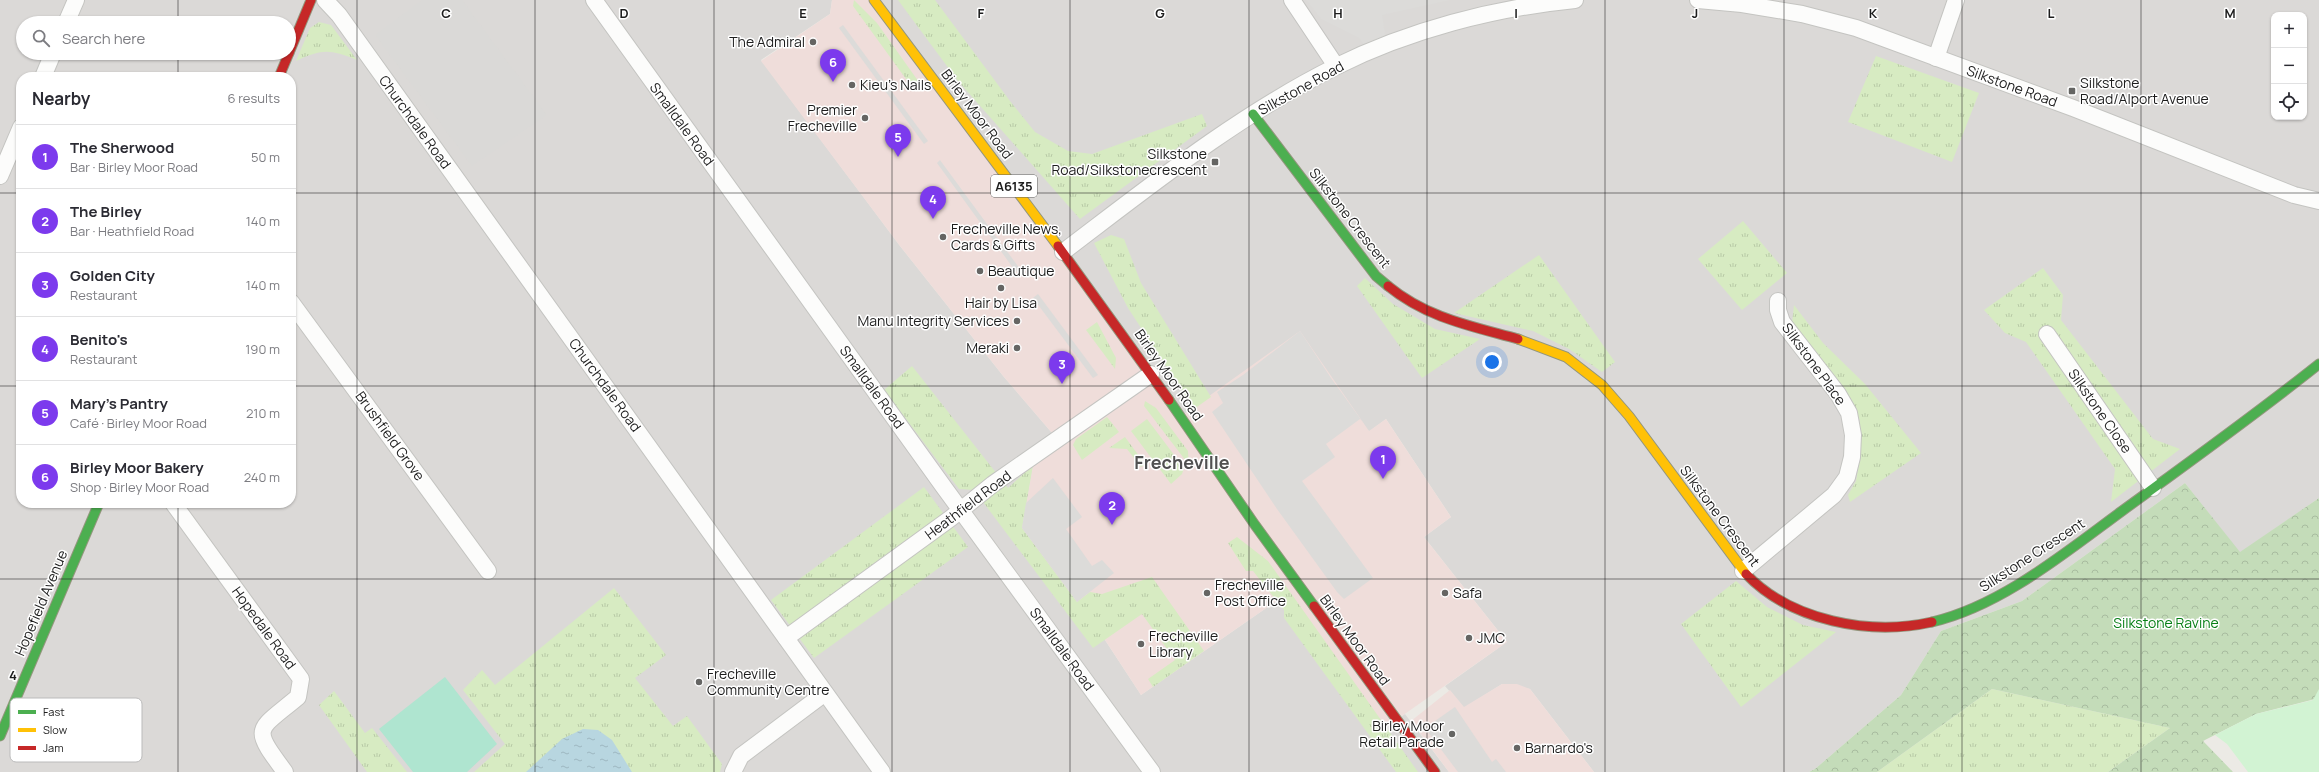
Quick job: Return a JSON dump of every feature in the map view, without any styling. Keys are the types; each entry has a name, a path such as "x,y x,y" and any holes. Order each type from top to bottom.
{"street":[{"path":"69,16 76,0"},
{"path":"296,36 311,0"},
{"name":"Churchdale Road","path":"325,0 339,16 882,772"},
{"name":"Smalldale Road","path":"594,0 961,510 1152,772"},
{"name":"Birley Moor Road","path":"874,0 1063,252 1151,374 1255,525 1435,772"},
{"path":"1292,0 1336,66"},
{"name":"Silkstone Road","path":"1063,252 1159,178 1253,114 1336,66 1432,29 1496,12 1575,0"},
{"name":"Silkstone Road","path":"1698,0 1742,4 1802,14 1856,28 2073,108 2294,195 2319,201"},
{"path":"1936,58 1956,0"},
{"path":"45,72 50,60"},
{"path":"281,72 286,60"},
{"name":"Silkstone Crescent","path":"1253,114 1376,276 1398,295 1421,309 1450,322 1528,339 1557,351 1580,366 1614,397 1743,571 1766,591 1786,603 1808,613 1843,624 1872,627 1904,627 1937,621 1970,611 2015,587 2153,488 2319,364"},
{"path":"0,176 16,139"},
{"name":"Silkstone Place","path":"1743,571 1834,495 1847,477 1852,457 1853,435 1849,412 1838,394 1782,322 1778,310 1778,301"},
{"name":"Brushfield Grove","path":"296,309 488,571"},
{"name":"Silkstone Close","path":"2046,334 2153,488"},
{"name":"Heathfield Road","path":"786,638 961,510 993,484 1151,374"},
{"name":"Hopefield Avenue","path":"16,698 97,508"},
{"name":"Hopedale Road","path":"177,508 301,679 298,697 264,725 261,734 265,744 285,772"},
{"path":"733,772 741,756 825,693"},
{"name":"Hopefield Avenue","path":"0,736 10,712"}],"shaded area":[{"path":"0,0 832,0 830,14 761,60 900,246 1004,377 1058,440 1033,465 1022,528 1105,640 1141,695 1282,597 1382,730 1405,714 1449,772 0,772"},
{"path":"422,0 462,0 547,115 472,166 375,35"},
{"path":"832,0 874,0 1181,416 1300,331 1369,431 1386,419 1451,517 1424,537 1507,642 1382,730 1282,597 1141,695 1105,640 1022,528 1033,465 1058,440 1004,377 900,246 761,61 830,14"},
{"path":"874,0 2319,0 2319,498 2240,553 2185,483 2022,601 1941,631 1901,695 1815,769 1809,772 1594,772 1530,689 1502,684 1464,708 1445,686 1507,642 1424,537 1451,517 1386,419 1370,431 1194,409 1181,416"},
{"path":"1306,0 1450,0 1382,15 1387,46 1369,53 1359,38 1321,19"},
{"path":"843,25 928,141 924,144 839,28"},
{"path":"940,160 1020,269 1016,272 937,163"},
{"path":"1038,294 1098,375 1093,378 1033,298"},
{"path":"1300,331 1362,421 1360,419 1326,444 1335,457 1302,481 1373,578 1344,599 1337,592 1277,509 1212,412 1223,403 1217,392 1243,375"},
{"path":"1053,478 1082,517 1066,529 1092,566 1102,560 1114,573 1077,602 1022,528 1026,503"},
{"name":"Birley Moor Retail Parade","path":"1502,684 1517,684 1530,689 1594,772 1449,772 1411,721 1450,690 1464,707"},
{"name":"Birley Moor Retail Parade","path":"1455,707 1492,762 1496,759 1506,772 1458,772 1425,728"}],"green space":[{"path":"854,0 877,23 921,85 914,90 853,6"},
{"path":"898,0 935,0 1010,101 1035,132 1068,151 1092,154 1202,114 1207,126 1080,219 958,81"},
{"path":"319,22 331,25 357,60 333,52 326,52 313,54 296,61 310,28"},
{"path":"1876,56 1979,93 1952,162 1848,122"},
{"path":"1743,221 1787,273 1742,310 1698,259"},
{"path":"1111,235 1124,239 1141,283 1211,397 1194,409 1128,308 1094,243"},
{"path":"1539,255 1615,362 1602,372 1569,349 1533,331 1454,313"},
{"path":"2043,268 2063,295 2061,320 2153,439 2180,449 2111,502 2115,469 2026,342 2005,333 1984,310"},
{"path":"1365,278 1393,304 1435,329 1480,339 1422,378 1357,286"},
{"path":"1794,305 1823,343 1865,384 1921,453 1850,502 1848,495 1856,481 1860,457 1860,421 1849,397 1792,323"},
{"path":"1097,322 1116,358 1115,369 1086,330"},
{"path":"912,366 1008,488 1033,465 1022,528 1077,602 1090,592 1102,594 1152,577 1204,651 1153,687 1148,679 1175,660 1142,614 1093,648 974,490 959,489 884,390"},
{"path":"1145,401 1156,408 1188,451 1189,465 1144,406"},
{"path":"1107,417 1119,432 1082,460 1073,445 1076,439"},
{"path":"1147,419 1184,468 1182,474 1171,484 1131,431"},
{"path":"1125,437 1145,464 1141,467 1127,449 1109,448"},
{"name":"Silkstone Ravine","path":"2185,483 2240,552 2319,498 2319,698 2256,714 2203,741 2233,772 2108,772 2170,728 1992,689 1877,772 1809,772 1815,769 1901,695 1941,631 2022,601"},
{"path":"924,487 968,547 814,658 771,600"},
{"path":"1237,537 1268,561 1418,772 1396,772 1284,618 1284,610 1253,571 1246,571 1228,543"},
{"path":"1736,581 1767,607 1803,625 1836,632 1741,707 1681,624"},
{"path":"614,588 666,655 635,678 673,726 687,716 722,764 720,772 474,772 505,744 463,690 482,670 495,685"},
{"path":"445,677 497,744 467,772 413,772 379,729"},
{"path":"1992,689 2170,728 2108,772 1877,772"},
{"path":"2319,689 2319,772 2248,772 2227,744 2215,735 2256,714 2313,700"},
{"path":"334,691 365,733 372,728 407,772 367,772 319,705"}],"water":[{"path":"583,729 598,730 612,740 632,772 526,772 562,739"}],"traffic: fast":[{"path":"1253,114 1376,276 1388,286"},
{"path":"1932,622 1983,604 2032,576 2221,439 2319,364"},
{"path":"1169,400 1255,525 1314,606"},
{"path":"16,698 97,508"},
{"path":"0,736 10,712"}],"traffic: slow":[{"path":"874,0 1058,246"},
{"path":"1518,339 1566,357 1602,385 1629,416 1746,574"}],"traffic: jam":[{"path":"296,36 311,0"},
{"path":"281,72 286,60"},
{"path":"1058,246 1169,400"},
{"path":"1388,286 1418,306 1450,320 1518,339"},
{"path":"1746,574 1764,590 1785,603 1808,614 1833,621 1883,627 1908,626 1932,622"},
{"path":"1314,606 1435,772"}],"place":[{"name":"The Admiral","path":"813,42"},
{"name":"Birley Moor Bakery","path":"833,82"},
{"name":"Kieu’s Nails","path":"852,85"},
{"name":"Silkstone Road/Alport Avenue","path":"2072,91"},
{"name":"Premier Frecheville","path":"865,118"},
{"name":"Mary's Pantry","path":"898,157"},
{"name":"Silkstone Road/Silkstonecrescent","path":"1215,162"},
{"name":"Benito's","path":"933,219"},
{"name":"Frecheville News, Cards & Gifts","path":"943,237"},
{"name":"Beautique","path":"980,271"},
{"name":"Hair by Lisa","path":"1001,288"},
{"name":"Manu Integrity Services","path":"1017,321"},
{"name":"Meraki","path":"1017,348"},
{"name":"Golden City","path":"1062,384"},
{"name":"The Sherwood","path":"1383,479"},
{"name":"The Birley","path":"1112,525"},
{"name":"Frecheville Post Office","path":"1207,593"},
{"name":"Safa","path":"1445,593"},
{"name":"JMC","path":"1469,638"},
{"name":"Frecheville Library","path":"1141,644"},
{"name":"Frecheville Community Centre","path":"699,682"},
{"name":"Birley Moor Retail Parade","path":"1452,734"},
{"name":"Barnardo's","path":"1517,748"}],"district":[{"name":"Frecheville","path":"1182,463"}]}
